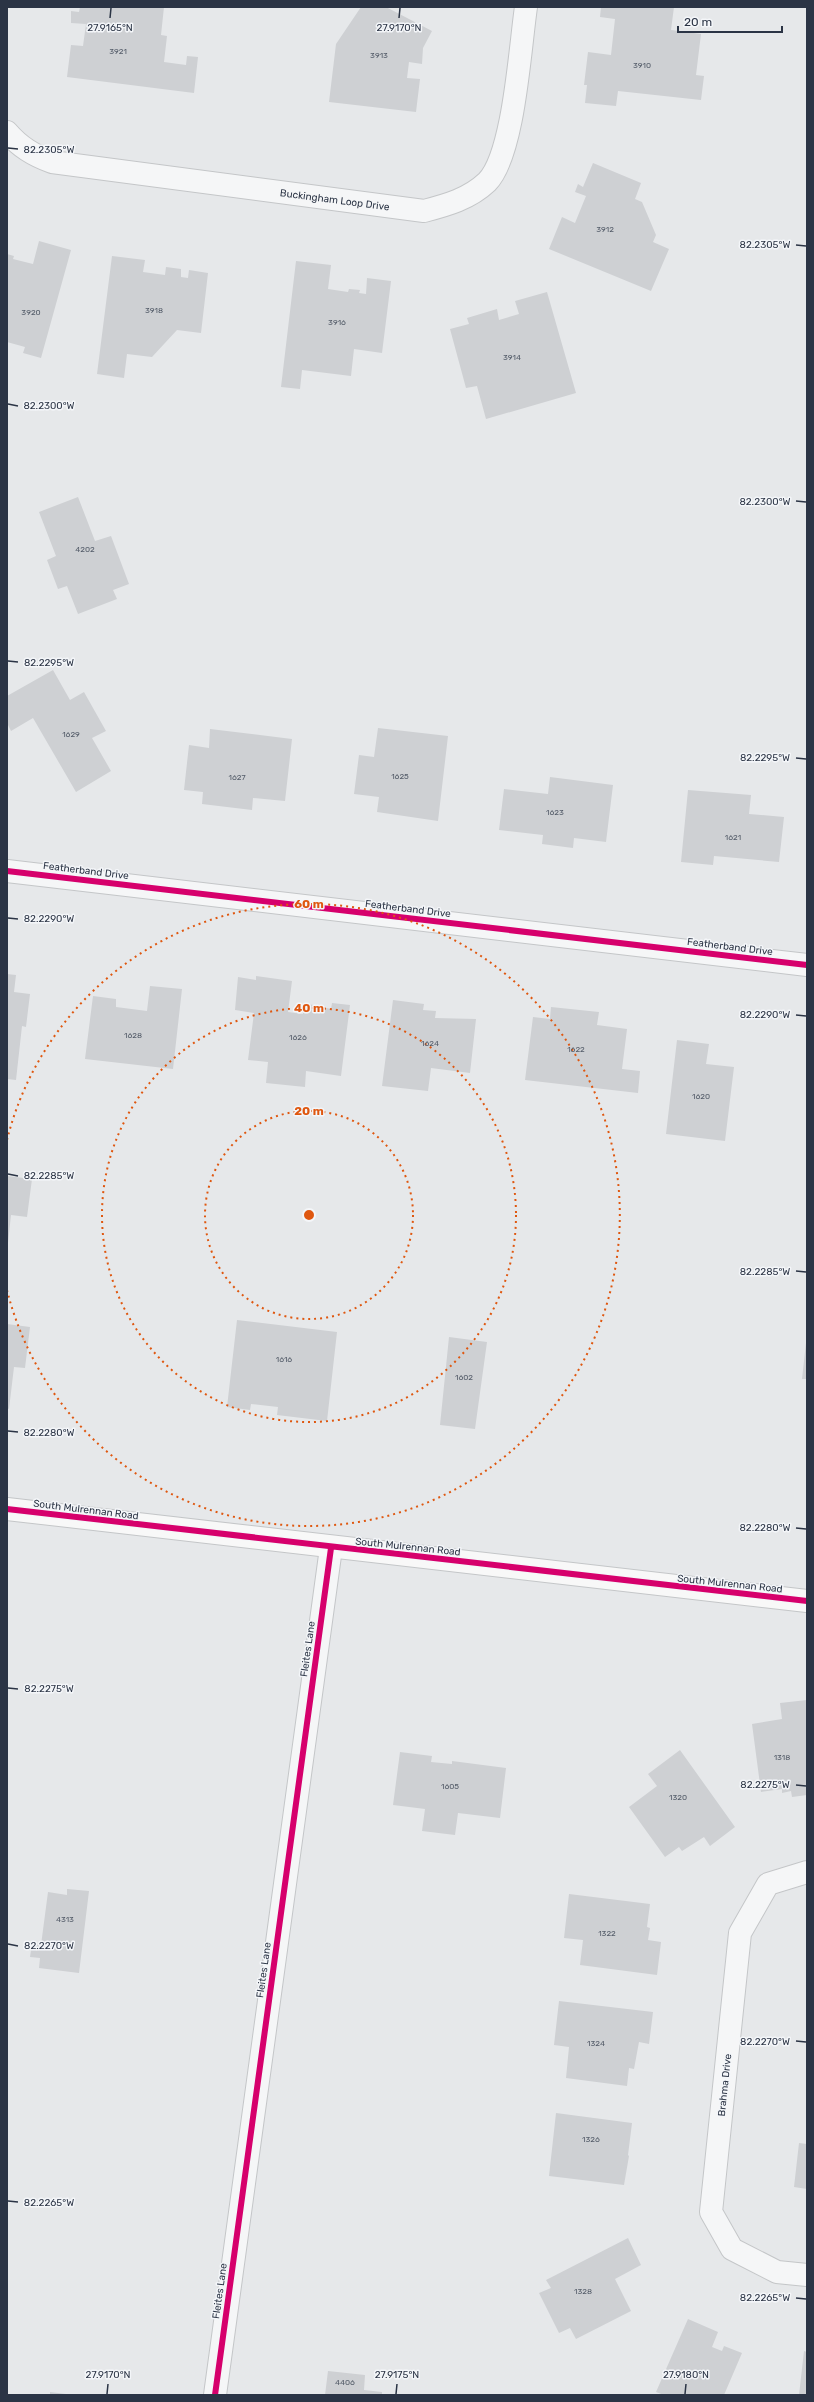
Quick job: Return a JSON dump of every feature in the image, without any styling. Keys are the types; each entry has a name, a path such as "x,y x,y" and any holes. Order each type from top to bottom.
{"street":[{"name":"Buckingham Loop Drive","path":"7,132 17,144 35,156 52,162 424,211 443,206 473,193 488,181 499,161 509,134 526,7"},
{"name":"Featherband Drive","path":"7,871 807,965"},
{"name":"South Mulrennan Road","path":"7,1510 807,1601"},
{"name":"Fleites Lane","path":"216,2395 331,1548"},
{"name":"Brahma Drive","path":"807,1872 768,1884 740,1933 711,2212 732,2249 777,2272 807,2275"}],"building":[{"path":"80,7 164,7 161,35 167,36 164,62 186,65 187,56 198,57 194,93 67,77 71,45 83,46 86,24 71,23 71,11 79,12"},
{"path":"361,7 386,7 432,31 423,48 422,64 409,62 407,78 420,79 416,112 329,102 336,44"},
{"path":"601,7 674,7 671,30 701,34 696,75 704,76 701,100 618,91 616,106 585,103 587,85 584,85 588,52 611,55 615,19 600,17"},
{"path":"593,163 641,183 635,199 642,202 656,235 653,242 669,249 651,291 549,249 562,217 575,223 586,196 575,192 578,184 583,187"},
{"path":"39,241 71,250 41,358 23,353 25,347 7,342 7,254 14,256 13,259 33,264"},
{"path":"112,256 145,260 143,272 165,275 166,267 181,269 181,277 188,278 189,270 208,273 201,333 177,330 152,357 127,354 124,378 97,374"},
{"path":"296,261 331,265 328,289 348,292 349,289 360,290 359,293 366,294 367,278 391,281 382,353 354,349 351,376 302,370 300,389 281,387"},
{"path":"547,292 576,393 486,419 477,386 466,388 450,329 469,324 467,318 497,309 499,320 519,314 515,301"},
{"path":"78,497 95,541 111,536 129,584 113,590 117,599 78,614 67,586 58,589 47,560 56,556 39,512"},
{"path":"53,670 70,700 84,692 106,731 92,738 111,771 76,792 33,718 11,731 7,723 7,696"},
{"path":"378,728 448,736 438,821 377,812 379,797 354,794 359,755 374,757"},
{"path":"210,729 292,739 285,801 253,798 252,810 202,804 203,792 184,790 189,745 209,748"},
{"path":"550,777 613,785 606,842 574,838 573,848 542,844 543,835 499,830 504,789 548,794"},
{"path":"688,790 751,795 749,814 784,817 779,862 714,856 713,865 681,862"},
{"path":"7,974 16,975 14,992 30,994 26,1027 22,1026 16,1080 7,1079"},
{"path":"256,976 292,981 288,1012 303,1014 304,1003 331,1009 332,1003 350,1005 341,1076 306,1071 305,1087 266,1083 268,1062 248,1060 254,1013 235,1010 238,977 256,980"},
{"path":"150,986 182,989 173,1069 85,1059 93,996 116,999 116,1007 147,1011"},
{"path":"393,1000 424,1004 423,1010 436,1011 435,1018 476,1019 470,1073 431,1068 428,1091 382,1086"},
{"path":"551,1007 599,1012 597,1025 627,1029 622,1069 640,1071 638,1093 525,1080 533,1017 550,1019"},
{"path":"677,1040 709,1044 706,1064 734,1067 725,1141 666,1134"},
{"path":"7,1176 32,1179 27,1217 11,1215 8,1243"},
{"path":"237,1320 337,1332 327,1421 277,1415 278,1407 251,1404 250,1410 227,1407"},
{"path":"7,1324 30,1327 25,1368 14,1367 9,1409 7,1408"},
{"path":"449,1337 487,1342 475,1429 440,1425"},
{"path":"806,1343 807,1379 802,1379"},
{"path":"807,1700 807,1795 792,1797 791,1791 782,1793 782,1789 761,1792 752,1724 782,1719 780,1703"},
{"path":"680,1750 735,1827 710,1846 704,1837 682,1851 679,1847 665,1857 629,1807 657,1786 648,1774"},
{"path":"400,1752 432,1756 431,1762 452,1764 452,1761 506,1768 500,1818 458,1813 455,1835 422,1831 425,1809 393,1805"},
{"path":"67,1889 89,1891 79,1973 39,1968 40,1958 30,1957 32,1944 41,1945 48,1892 67,1895"},
{"path":"569,1894 650,1904 647,1927 650,1928 648,1940 661,1942 657,1975 580,1965 583,1940 564,1938"},
{"path":"559,2001 653,2012 649,2044 639,2042 634,2069 629,2068 627,2086 566,2078 569,2047 554,2045"},
{"path":"556,2113 632,2123 629,2156 624,2185 549,2176"},
{"path":"799,2143 807,2144 807,2189 794,2187"},
{"path":"628,2238 641,2265 615,2279 631,2311 576,2339 570,2328 559,2333 539,2293 551,2288 546,2280"},
{"path":"688,2319 718,2332 712,2347 722,2351 724,2346 742,2353 724,2395 664,2395 656,2392"},
{"path":"804,2351 807,2352 807,2395 799,2395"},
{"path":"328,2371 365,2375 364,2390 382,2392 382,2395 325,2395"},
{"path":"50,2392 66,2394 66,2395 50,2395"}],"cycle path":[{"path":"7,871 807,965"},
{"path":"7,1509 807,1601"},
{"path":"215,2395 331,1548"}]}
